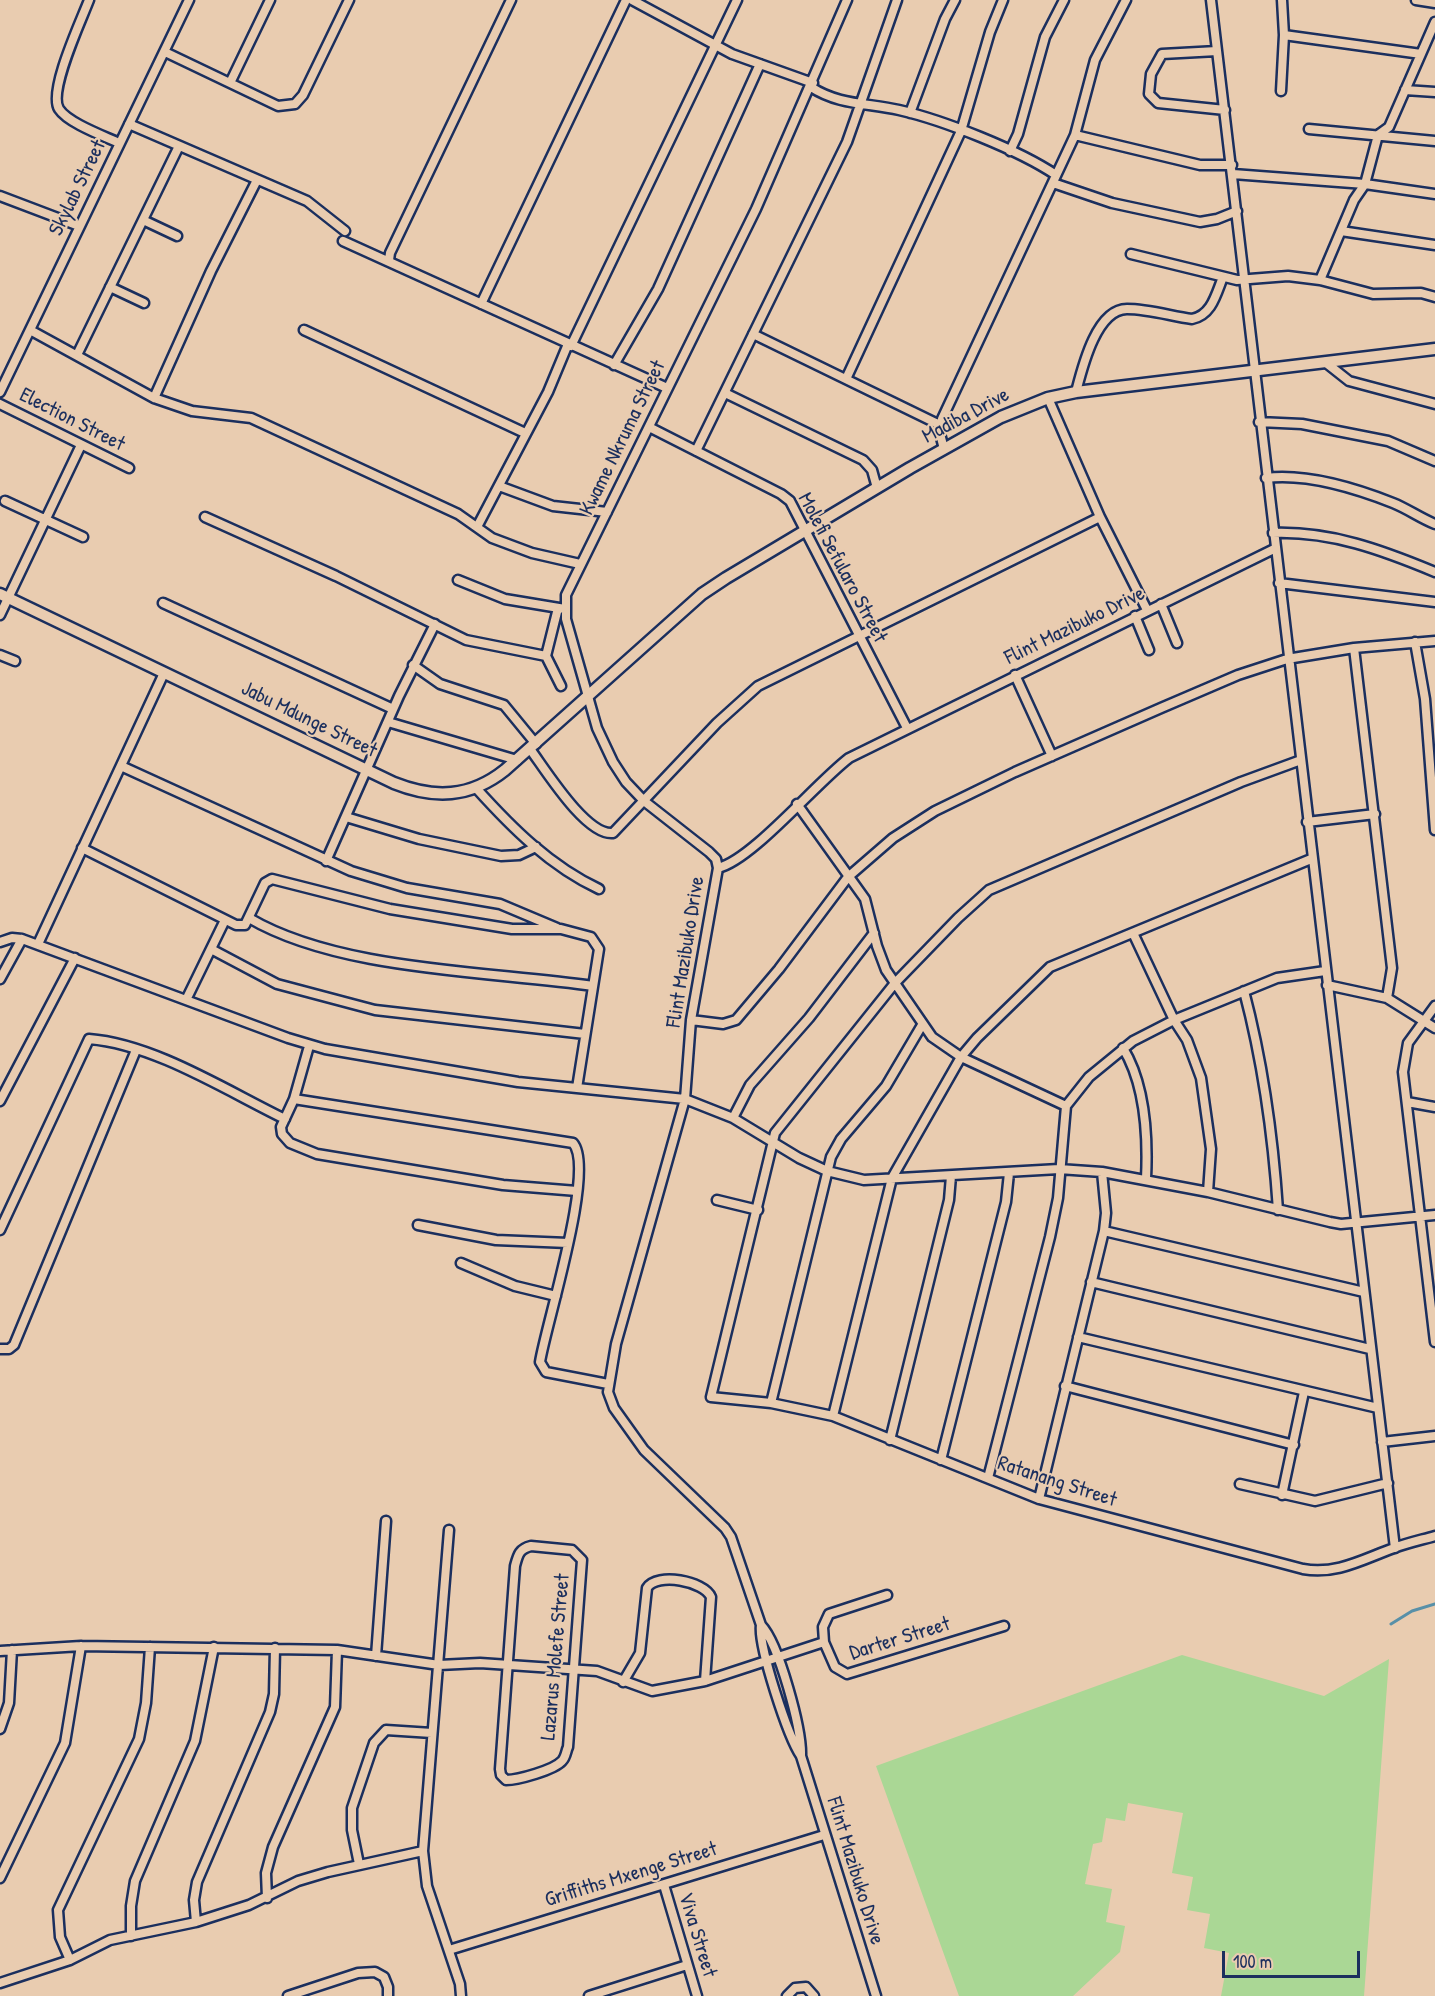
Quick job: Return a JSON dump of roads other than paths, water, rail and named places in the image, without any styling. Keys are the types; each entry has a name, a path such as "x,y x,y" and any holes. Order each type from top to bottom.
{"street":[{"path":"89,0 58,84 57,102 59,109 69,119 119,143"},
{"name":"Skylab Street","path":"0,392 189,0"},
{"path":"230,83 270,0"},
{"path":"165,52 278,106 295,104 303,95 349,0"},
{"path":"389,260 395,242 511,0"},
{"path":"481,304 626,0"},
{"path":"632,0 716,45 812,85 829,97 860,105 910,113 961,131 1010,151 1055,179 1112,202 1200,222 1237,212"},
{"path":"477,527 548,392 737,0"},
{"name":"Kwame Nkruma Street","path":"718,868 716,859 709,852 644,801 626,782 614,762 597,728 562,608 580,564 751,219 848,0"},
{"path":"696,451 847,142 897,0"},
{"path":"910,113 941,28 955,0"},
{"path":"846,379 961,131 990,32 1004,0"},
{"path":"1010,151 1018,134 1045,37 1064,0"},
{"path":"944,449 940,425 1075,135 1095,60 1126,0"},
{"path":"1211,0 1233,169 1253,371 1354,1223 1395,1548"},
{"path":"1281,91 1284,35 1282,0"},
{"path":"1416,0 1435,3"},
{"path":"1320,280 1354,200 1365,184 1378,135 1389,128 1421,54 1431,42 1435,22"},
{"path":"1284,35 1421,54"},
{"path":"1217,51 1162,54 1151,74 1149,94 1158,103 1226,110"},
{"path":"614,365 658,289 760,64"},
{"path":"1405,90 1435,92"},
{"path":"129,123 308,201 345,231"},
{"path":"1309,129 1435,141"},
{"path":"1075,135 1200,165 1435,194"},
{"path":"77,355 179,146"},
{"path":"154,398 211,271 257,180"},
{"path":"0,196 79,226"},
{"path":"142,220 177,236"},
{"path":"1341,231 1435,245"},
{"path":"343,241 668,388"},
{"path":"1131,254 1223,277 1245,279 1288,276 1320,280 1373,294 1421,293 1435,297"},
{"path":"1076,392 1088,350 1113,314 1127,309 1192,319 1199,317 1211,307 1223,277"},
{"path":"110,287 144,303"},
{"path":"30,330 154,398 192,411 250,418 458,514 492,538 522,549 580,564"},
{"path":"304,330 525,433"},
{"path":"753,334 940,425"},
{"name":"Madiba Drive","path":"588,698 702,594 877,488 1013,411 1048,398 1076,392 1435,349"},
{"path":"1325,362 1349,381 1435,404"},
{"path":"725,393 862,460 872,471 877,488"},
{"path":"1048,398 1100,517 1147,610"},
{"name":"Election Street","path":"0,404 129,468"},
{"path":"1259,422 1302,423 1388,441 1435,461"},
{"name":"Molefi Sefularo Street","path":"649,427 781,494 792,504 907,728"},
{"path":"0,615 4,596 45,520 81,445"},
{"path":"1266,478 1284,476 1303,478 1367,494 1435,524"},
{"path":"500,486 539,503 607,512"},
{"path":"6,501 82,537"},
{"path":"206,517 466,640 546,656"},
{"path":"413,665 440,684 504,705 565,797 601,831 608,834 618,830 734,706 758,686 1100,517"},
{"path":"1273,533 1312,534 1357,543 1435,572"},
{"name":"Flint Mazibuko Drive","path":"876,1996 801,1755 791,1736 760,1635 761,1625 731,1537 644,1450 614,1408 609,1397 608,1384 616,1344 685,1099 691,1020 718,868 737,861 849,758 1274,549"},
{"path":"458,580 505,599 562,608 546,656 561,686"},
{"path":"1279,584 1435,602"},
{"name":"Jabu Mdunge Street","path":"4,596 368,770 423,793 446,795 476,788 494,779 588,698"},
{"path":"164,603 393,710"},
{"path":"1161,604 1177,643"},
{"path":"1135,616 1149,650"},
{"path":"326,861 413,665 435,624"},
{"path":"691,1020 723,1024 736,1020 779,969 848,877 915,824 1052,756 1238,675 1287,658 1354,648 1435,641"},
{"path":"1415,642 1425,699 1435,830"},
{"path":"1354,648 1392,968 1387,998"},
{"path":"0,655 15,661"},
{"path":"38,944 164,673"},
{"path":"1015,675 1052,756"},
{"path":"388,722 517,760"},
{"path":"717,1200 758,1210 770,1160 771,1143 779,1126 895,983 958,918 989,890 1241,782 1300,760"},
{"path":"121,766 326,861 394,885 500,904 561,930 591,937 598,944 577,1088"},
{"path":"476,788 563,870 599,889"},
{"path":"797,804 865,899 886,970 922,1025 944,1047 961,1057 1066,1106"},
{"path":"1307,822 1375,814"},
{"path":"346,817 419,839 501,856 519,855 536,847"},
{"path":"82,848 225,920 242,926 249,918 265,883 272,879 357,902 416,914 512,928 561,930"},
{"path":"833,1416 892,1178 961,1057 977,1038 1050,968 1311,859"},
{"path":"249,918 286,937 380,960 592,986"},
{"path":"186,1000 225,920"},
{"path":"733,1118 750,1085 809,1018 874,933"},
{"path":"1133,933 1174,1020 1187,1040 1201,1078 1211,1149 1208,1192"},
{"path":"0,942 12,938 38,944 309,1046 420,1067 577,1088 685,1099 733,1118 771,1143 827,1171 864,1180 1059,1169 1102,1172 1146,1179 1330,1222 1354,1223 1435,1215"},
{"path":"0,979 22,939"},
{"path":"211,949 277,984 375,1010 585,1034"},
{"path":"0,1101 75,958"},
{"path":"988,1478 1050,1237 1058,1198 1066,1106 1089,1077 1123,1048 1174,1020 1277,978 1325,971"},
{"path":"1327,985 1387,998 1435,1028"},
{"path":"1244,991 1255,1032 1271,1121 1278,1210"},
{"path":"1435,1006 1406,1051 1403,1072 1434,1314 1435,1342"},
{"path":"771,1403 827,1171 841,1139 886,1086 922,1025"},
{"path":"0,1230 87,1042 92,1039 136,1050 177,1066 285,1119"},
{"path":"309,1046 294,1099 281,1130 285,1138 298,1147 317,1154 503,1185 578,1191"},
{"path":"1123,1048 1134,1070 1138,1090 1147,1147 1146,1179"},
{"path":"0,1349 12,1348 17,1340 136,1050"},
{"path":"294,1099 569,1141 578,1151 578,1191 540,1362 541,1368 554,1374 608,1384"},
{"path":"1407,1102 1435,1107"},
{"path":"1039,1499 1104,1231 1106,1213 1102,1172"},
{"path":"941,1460 1006,1202 1009,1173"},
{"path":"890,1440 949,1200 951,1176"},
{"name":"Ratanang Street","path":"758,1210 711,1397 771,1403 833,1416 1039,1499 1314,1571 1350,1566 1395,1548 1435,1536"},
{"path":"418,1225 488,1239 568,1243"},
{"path":"1104,1231 1364,1292"},
{"path":"461,1263 515,1286 556,1296"},
{"path":"1091,1282 1370,1349"},
{"path":"1078,1337 1378,1408"},
{"path":"1065,1386 1294,1445"},
{"path":"1282,1495 1304,1392"},
{"path":"1382,1442 1435,1436"},
{"path":"1240,1484 1316,1501 1388,1483"},
{"path":"376,1656 386,1521"},
{"path":"449,1530 423,1851 427,1886 449,1950 460,1996"},
{"name":"Lazarus Molefe Street","path":"543,1547 572,1550 582,1560 568,1747 562,1760 522,1778 506,1780 501,1775 500,1769 507,1664 518,1553 523,1548 543,1547"},
{"path":"623,1682 640,1653 647,1588 655,1581 665,1580 698,1584 705,1587 711,1597 705,1681"},
{"name":"Darter Street","path":"887,1595 829,1614 823,1627 824,1642 835,1667 847,1674 1004,1626"},
{"name":"Flint Mazibuko Drive","path":"761,1625 768,1632 778,1656 802,1746 801,1755"},
{"name":"Darter Street","path":"0,1651 81,1647 337,1650 439,1665 507,1664 573,1668 611,1674 623,1682 652,1691 705,1681 824,1642"},
{"path":"0,1878 65,1743 81,1647"},
{"path":"70,1960 60,1937 58,1910 139,1739 145,1710 150,1647"},
{"path":"131,1936 131,1906 135,1881 195,1741 214,1647"},
{"path":"196,1922 194,1900 196,1882 273,1702 275,1648"},
{"path":"0,1729 9,1703 12,1650"},
{"path":"267,1898 266,1873 273,1847 334,1707 337,1650"},
{"path":"359,1864 351,1820 374,1743 386,1730 432,1733"},
{"name":"Griffiths Mxenge Street","path":"449,1950 824,1834"},
{"path":"0,1983 70,1960 102,1942 196,1922 267,1898 298,1881 359,1864 423,1851"},
{"name":"Viva Street","path":"664,1885 697,1996"},
{"path":"589,1996 687,1965"},
{"path":"288,1996 308,1993 369,1971 384,1977 388,1996"},
{"path":"787,1996 801,1987 811,1990 814,1996"}],"waterway":[{"path":"1391,1624 1412,1611 1435,1604"}]}
